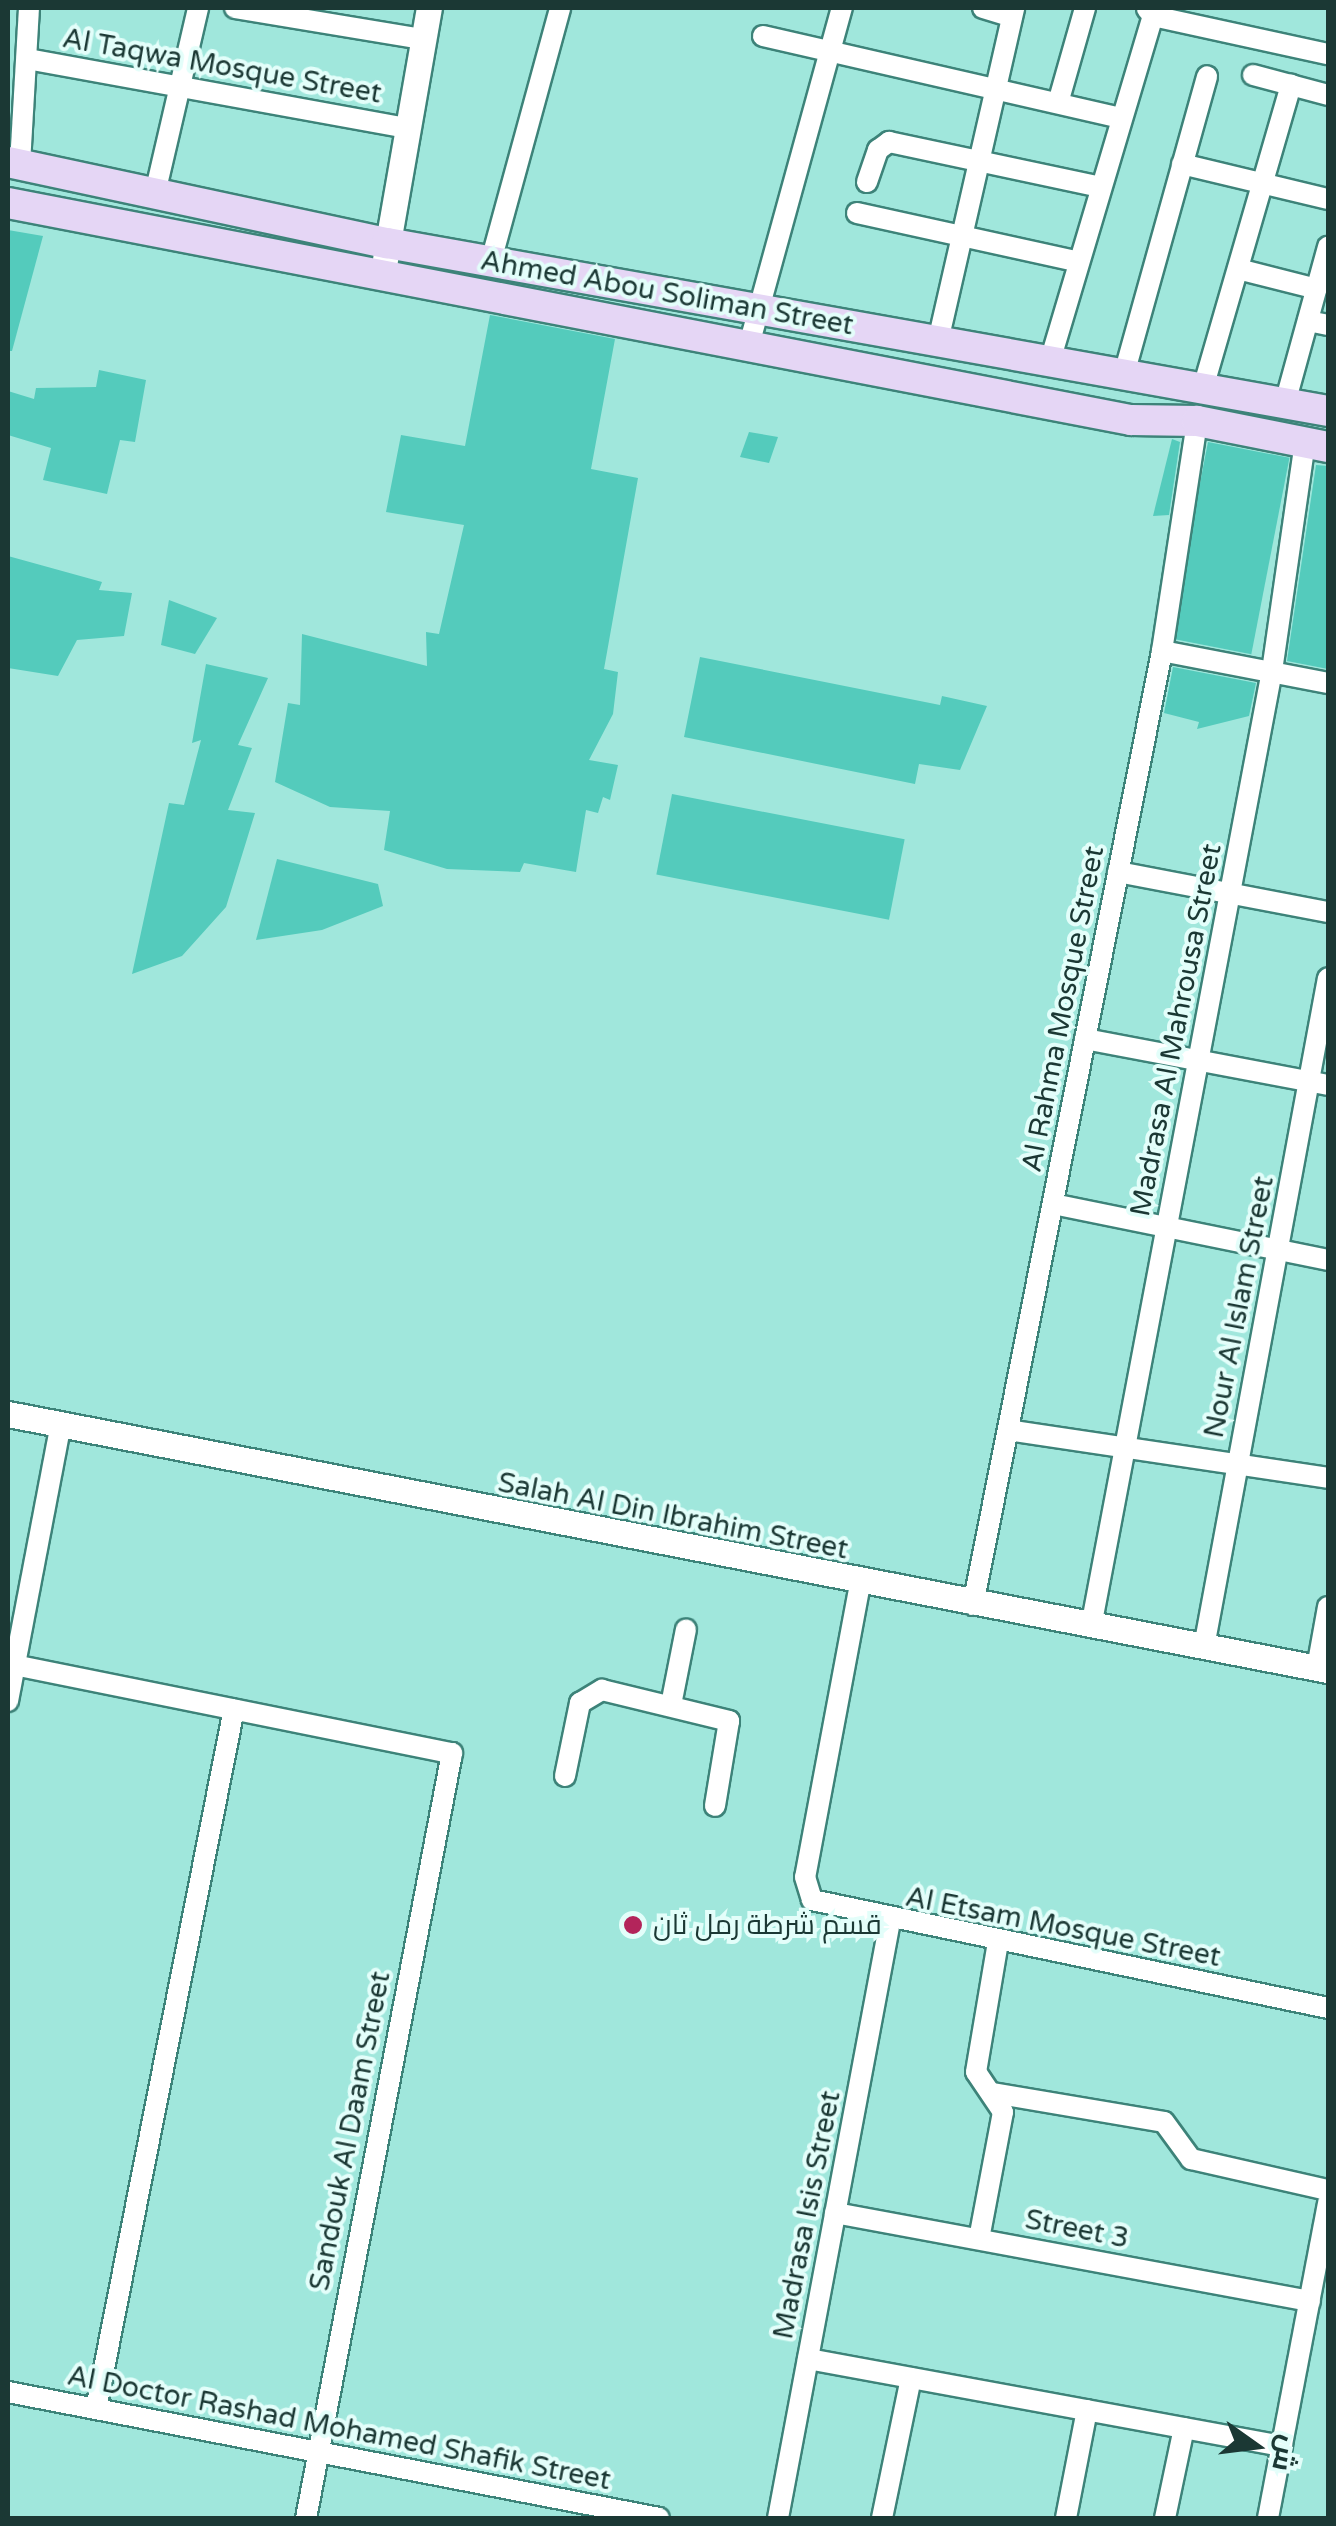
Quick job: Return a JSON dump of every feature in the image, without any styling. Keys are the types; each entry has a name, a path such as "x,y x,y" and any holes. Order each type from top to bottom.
{"main road":[{"name":"Ahmed Abou Soliman Street","path":"14,163 156,189 385,257 749,345 1131,420 1197,421 1317,444"},
{"name":"Ahmed Abou Soliman Street","path":"8,203 385,257 491,261 1328,411"},
{"path":"1131,420 1133,376"}],"street":[{"path":"14,163 29,8"},
{"path":"156,189 198,8"},
{"path":"235,8 423,39"},
{"path":"385,257 429,8"},
{"path":"491,261 560,8"},
{"path":"749,345 842,8"},
{"path":"938,341 1013,12 982,8"},
{"path":"1058,104 1085,8"},
{"path":"1050,361 1151,10 1328,54"},
{"path":"763,36 1122,118"},
{"name":"Al Taqwa Mosque Street","path":"27,59 408,128"},
{"path":"1253,75 1328,94"},
{"path":"1133,376 1206,76"},
{"path":"1203,388 1291,85"},
{"path":"867,182 878,150 889,142 1101,188"},
{"path":"1182,164 1328,198"},
{"path":"858,213 1079,262"},
{"path":"1285,403 1318,323 1317,288 1328,247"},
{"path":"1238,270 1317,288"},
{"name":"Al Rahma Mosque Street","path":"973,1605 1162,651 1197,421"},
{"name":"Madrasa Al Mahrousa Street","path":"1091,1627 1317,444"},
{"path":"1162,651 1328,683"},
{"path":"1118,872 1328,912"},
{"name":"Nour Al Islam Street","path":"1204,1647 1278,1250 1319,1083 1328,978"},
{"path":"1086,1039 1319,1083"},
{"path":"1052,1204 1328,1260"},
{"name":"Salah Al Din Ibrahim Street","path":"8,1414 860,1584 1323,1669"},
{"path":"8,1701 61,1424"},
{"path":"1008,1430 1125,1450 1238,1460 1328,1478"},
{"name":"Al Etsam Mosque Street","path":"860,1584 805,1885 819,1905 1328,2008"},
{"path":"1323,1669 1328,1607"},
{"path":"671,1705 686,1629"},
{"path":"14,1664 234,1709 96,2409"},
{"path":"564,1776 580,1703 589,1693 671,1705 729,1721 715,1806"},
{"name":"Sandouk Al Daam Street","path":"234,1709 452,1754 306,2518"},
{"name":"Madrasa Isis Street","path":"778,2518 890,1921"},
{"path":"979,2239 1002,2112 979,2080 976,2064 998,1942"},
{"path":"992,2093 1164,2122 1191,2159 1328,2190"},
{"path":"1268,2518 1316,2305 1328,2202"},
{"name":"Street 3","path":"835,2213 1316,2305"},
{"path":"808,2359 1282,2446"},
{"path":"882,2518 911,2378"},
{"name":"Al Doctor Rashad Mohamed Shafik Street","path":"8,2392 660,2518"},
{"path":"1066,2518 1087,2410"},
{"path":"1165,2518 1184,2428"}],"building":[{"path":"8,230 43,236 12,351 8,351"},
{"path":"490,315 615,339 591,469 638,478 604,669 618,672 613,714 589,760 618,765 610,800 603,797 598,813 586,810 576,872 524,863 520,872 447,869 384,850 390,811 330,807 275,782 288,703 300,705 302,634 427,666 426,632 439,634 464,525 386,512 401,435 465,446"},
{"path":"99,370 146,380 135,442 120,440 107,494 43,480 51,448 8,435 8,391 34,399 36,388 96,387"},
{"path":"749,432 778,437 769,463 740,457"},
{"path":"1172,439 1180,442 1169,515 1153,516"},
{"path":"1208,442 1289,458 1251,654 1170,638"},
{"path":"1316,465 1328,466 1328,669 1287,661"},
{"path":"8,556 102,582 99,590 132,593 124,636 77,640 58,676 8,668"},
{"path":"169,600 217,618 195,654 161,645"},
{"path":"700,657 940,705 942,696 987,706 960,770 919,764 915,784 684,737"},
{"path":"206,664 268,678 238,745 252,748 228,810 255,813 226,907 182,956 132,974 169,803 184,805 201,740 192,743"},
{"path":"1173,667 1256,683 1249,716 1197,729 1199,722 1164,713"},
{"path":"672,794 905,839 889,920 656,874"},
{"path":"277,859 378,884 383,906 322,930 256,940"}],"place":[{"name":"قسم شرطة رمل ثان","path":"633,1925"}]}
